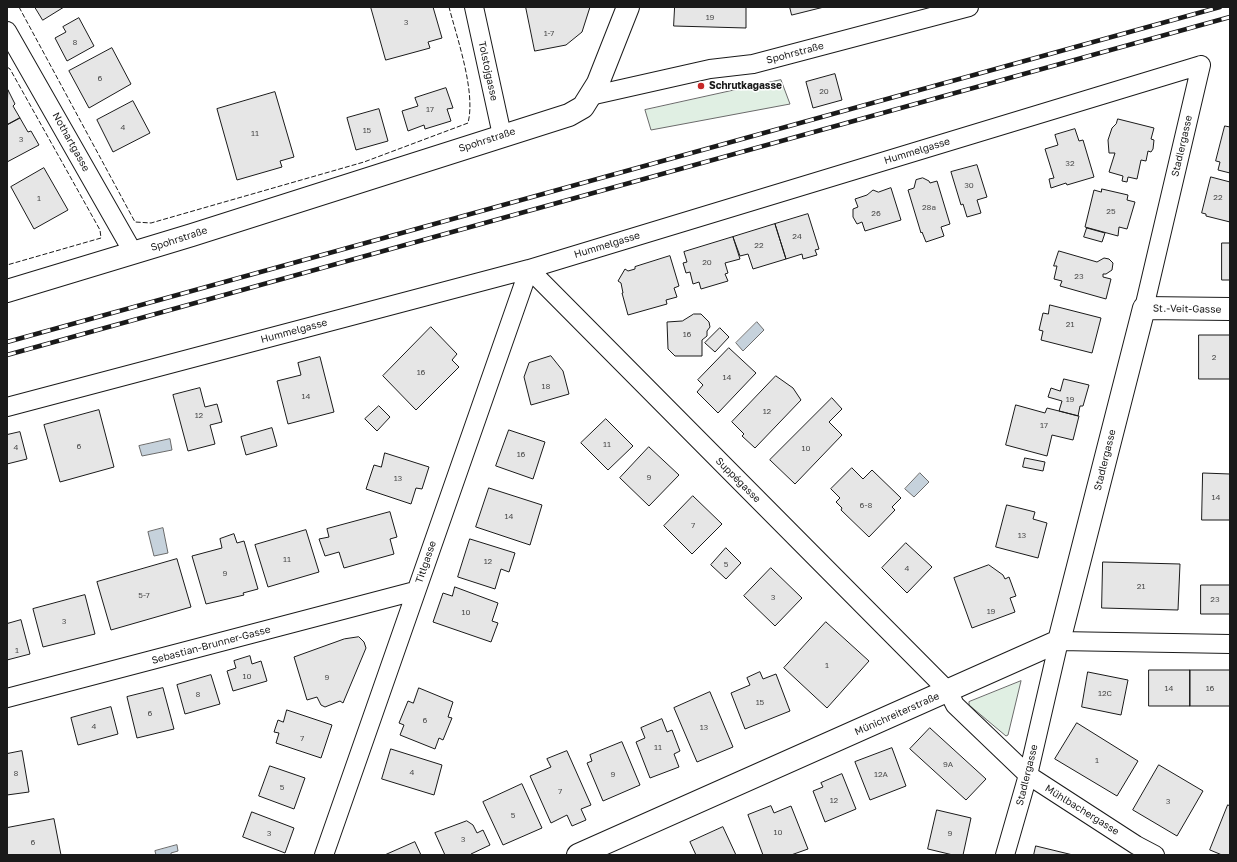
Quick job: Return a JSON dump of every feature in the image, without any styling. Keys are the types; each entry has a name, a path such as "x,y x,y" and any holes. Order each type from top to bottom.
{"street":[{"name":"Tolstojgasse","path":"474,7 502,135"},
{"path":"590,96 606,67 628,7"},
{"name":"Spohrstraße","path":"7,290 134,254 568,115 583,107 590,96 710,69 752,64 969,7"},
{"name":"Nothartgasse","path":"7,31 134,254"},
{"name":"Hummelgasse","path":"7,407 529,269 1201,65"},
{"name":"Stadlergasse","path":"1005,855 1028,775 1059,641 1144,308 1201,65"},
{"name":"Titlgasse","path":"324,855 415,591 529,269"},
{"name":"Suppégasse","path":"529,269 948,691"},
{"name":"St.-Veit-Gasse","path":"1144,308 1230,310"},
{"name":"Sebastian-Brunner-Gasse","path":"7,698 415,591"},
{"name":"Münichreiterstraße","path":"578,855 1059,641 1230,644"},
{"name":"Mühlbachergasse","path":"948,691 955,705 1028,775 1136,845 1155,855"}],"green space":[{"path":"781,80 790,104 651,130 645,110"},
{"path":"1021,681 1008,735 1006,736 969,705 969,702"}],"shaded area":[{"path":"757,322 764,330 743,351 736,343"},
{"path":"170,439 172,450 142,456 139,446"},
{"path":"920,473 929,482 914,497 905,489"},
{"path":"163,528 168,553 154,556 148,532"},
{"path":"177,845 178,851 171,853 171,855 156,855 155,851"}],"building":[{"path":"35,7 64,7 43,20"},
{"path":"371,7 433,7 442,38 428,42 430,48 386,60"},
{"path":"526,7 590,7 582,32 566,45 535,51"},
{"path":"675,7 746,7 746,28 674,26"},
{"path":"790,7 824,7 792,15"},
{"path":"79,18 94,46 67,61 55,38 66,32 63,27"},
{"path":"112,48 131,84 89,108 69,71"},
{"path":"835,74 842,100 813,108 806,82"},
{"path":"446,88 453,108 447,109 451,121 425,129 424,125 408,131 402,111 418,106 415,98"},
{"path":"8,90 15,104 13,106 20,118 7,125"},
{"path":"275,92 294,157 280,161 282,167 237,180 217,109"},
{"path":"133,101 150,133 113,152 97,120"},
{"path":"379,109 388,141 356,150 347,118"},
{"path":"20,118 28,132 31,131 39,145 7,162 7,125"},
{"path":"1118,119 1154,128 1151,139 1154,140 1153,149 1151,152 1148,151 1146,161 1141,160 1137,179 1128,177 1127,182 1122,181 1123,176 1109,172 1115,153 1109,153 1108,140 1112,128"},
{"path":"1225,126 1230,127 1230,173 1218,170 1220,162 1216,161"},
{"path":"1075,129 1079,141 1083,140 1094,177 1051,188 1049,179 1054,178 1045,149 1058,145 1055,135"},
{"path":"977,165 987,197 977,200 981,213 967,217 963,204 961,205 951,172"},
{"path":"44,168 68,210 34,229 11,187"},
{"path":"1211,177 1230,182 1230,222 1206,216 1206,214 1202,213"},
{"path":"923,178 930,183 937,181 950,224 941,227 944,236 926,242 922,232 921,233 908,190 914,188 916,180"},
{"path":"891,188 901,220 865,231 862,222 857,224 853,217 853,209 858,207 855,199 867,195 873,190 878,192"},
{"path":"1102,189 1128,195 1127,200 1135,202 1127,229 1119,227 1118,236 1085,227 1094,190 1101,192"},
{"path":"808,214 819,249 815,250 817,255 803,259 802,254 786,259 775,224"},
{"path":"775,224 786,259 753,269 748,254 740,256 733,237"},
{"path":"1087,228 1105,233 1102,242 1084,237"},
{"path":"733,237 740,259 725,263 728,273 725,274 728,281 701,289 699,282 693,284 690,272 686,273 683,263 687,262 684,252"},
{"path":"1222,243 1230,243 1230,280 1222,280"},
{"path":"1059,251 1097,262 1104,258 1109,259 1113,263 1112,270 1106,274 1103,274 1103,277 1111,279 1106,299 1060,286 1062,281 1054,279 1057,266 1054,266"},
{"path":"670,256 679,286 674,288 677,297 666,300 667,304 628,315 621,283 618,281 625,269 628,271 635,269 635,267"},
{"path":"1050,305 1101,318 1092,353 1041,340 1043,331 1039,330 1043,313 1048,314"},
{"path":"694,314 701,314 709,322 710,327 707,331 707,336 702,340 702,356 675,356 668,349 667,322 682,321"},
{"path":"431,327 457,354 452,360 459,367 416,410 383,376"},
{"path":"720,328 729,337 715,352 705,343"},
{"path":"1199,335 1230,335 1230,379 1199,379"},
{"path":"729,348 756,373 718,413 697,392 703,385 698,380"},
{"path":"551,356 563,371 569,394 531,405 524,377 529,363"},
{"path":"320,357 334,412 288,424 277,381 301,375 298,363"},
{"path":"776,376 793,388 801,400 755,448 742,436 744,434 732,422"},
{"path":"1064,379 1089,385 1083,406 1080,406 1078,416 1059,411 1062,401 1048,397 1051,388 1060,391"},
{"path":"200,388 205,407 217,404 222,422 210,425 215,444 188,451 173,395"},
{"path":"832,398 842,409 829,422 842,435 795,484 770,460"},
{"path":"1016,405 1045,413 1047,408 1079,416 1073,440 1052,435 1047,456 1006,445"},
{"path":"379,406 390,417 377,431 365,419"},
{"path":"99,410 114,467 60,482 44,425"},
{"path":"606,419 633,446 608,470 581,443"},
{"path":"272,428 277,446 246,455 241,437"},
{"path":"509,430 545,442 533,479 496,466"},
{"path":"20,432 27,459 7,464 7,435"},
{"path":"649,447 679,475 649,506 620,478"},
{"path":"385,453 429,467 422,489 416,488 411,504 366,489 374,465 381,467"},
{"path":"1025,458 1045,462 1043,471 1023,467"},
{"path":"852,468 863,479 872,470 901,498 892,507 895,510 869,537 841,510 842,508 836,502 840,498 831,489"},
{"path":"1203,473 1230,474 1230,520 1202,520"},
{"path":"489,488 542,505 530,545 476,527"},
{"path":"693,496 722,524 692,554 664,526"},
{"path":"1007,505 1035,512 1033,519 1047,523 1038,558 996,547"},
{"path":"390,512 397,537 390,539 394,554 344,568 339,552 325,556 319,539 329,537 327,529"},
{"path":"306,530 319,572 268,587 255,545"},
{"path":"234,534 237,543 244,541 258,589 243,593 244,595 206,604 192,556 222,548 220,539"},
{"path":"470,539 515,553 509,572 501,569 495,589 458,577"},
{"path":"906,543 932,567 907,593 882,568"},
{"path":"726,548 741,563 726,579 711,565"},
{"path":"177,559 191,607 111,630 97,582"},
{"path":"1103,562 1180,564 1178,610 1102,608"},
{"path":"989,565 1003,575 1005,579 1009,577 1016,596 1010,598 1015,612 972,628 954,578"},
{"path":"771,568 802,598 775,626 744,596"},
{"path":"1201,585 1230,585 1230,614 1201,614"},
{"path":"455,587 498,603 492,621 498,623 491,642 433,622 443,593 452,596"},
{"path":"85,595 95,634 43,647 33,609"},
{"path":"21,620 30,654 7,660 7,624"},
{"path":"826,622 869,661 827,708 784,668"},
{"path":"359,637 364,642 366,648 343,703 340,701 325,707 321,705 317,697 307,700 294,657 344,639"},
{"path":"250,656 252,664 261,661 267,681 233,691 227,671 236,668 234,661"},
{"path":"1149,670 1190,670 1190,706 1149,706"},
{"path":"1190,670 1230,670 1230,706 1190,706"},
{"path":"760,672 763,679 776,674 790,711 745,729 731,693 750,685 747,678"},
{"path":"1088,672 1128,680 1121,715 1082,707"},
{"path":"211,675 220,704 185,714 177,685"},
{"path":"163,688 174,729 137,738 127,697"},
{"path":"419,688 453,702 448,717 452,718 443,740 439,738 435,749 400,735 404,725 399,723 408,701 413,703"},
{"path":"710,692 733,747 697,762 674,708"},
{"path":"111,707 118,734 78,745 71,718"},
{"path":"287,710 332,725 321,758 276,743 279,733 274,732 278,720 283,722"},
{"path":"662,719 667,732 672,730 680,751 674,754 679,767 650,778 636,742 645,738 641,728"},
{"path":"1077,723 1138,761 1117,796 1055,759"},
{"path":"930,728 986,779 966,800 910,749"},
{"path":"622,742 640,785 603,801 587,763 592,761 590,755"},
{"path":"892,748 906,786 870,800 855,762"},
{"path":"391,749 442,765 434,795 382,779"},
{"path":"22,751 29,792 7,795 7,754"},
{"path":"567,751 591,805 581,809 586,820 572,826 567,815 551,823 530,776 551,767 547,759"},
{"path":"1159,765 1203,791 1177,836 1133,810"},
{"path":"270,766 305,778 294,809 259,796"},
{"path":"842,774 856,809 825,822 813,791 823,787 821,783"},
{"path":"522,784 542,828 503,845 483,802"},
{"path":"1228,805 1230,806 1230,855 1222,855 1210,850"},
{"path":"771,806 774,813 791,806 808,849 791,855 763,855 748,815"},
{"path":"937,810 971,818 963,855 953,855 928,849"},
{"path":"252,812 294,828 285,853 243,837"},
{"path":"54,819 61,855 7,855 7,828"},
{"path":"467,821 473,825 477,833 483,830 490,845 471,854 472,855 445,855 435,833"},
{"path":"723,827 736,855 696,855 690,842"},
{"path":"415,842 421,855 385,855"},
{"path":"1036,846 1073,855 1034,855"}],"railway":[{"path":"7,342 1220,7"},
{"path":"7,355 1230,17"}],"fence":[{"path":"19,7 135,222 151,223 364,162 468,123 470,110 468,81 449,7"},
{"path":"7,67 10,69 100,230 101,238 7,265"}],"place":[{"name":"Schrutkagasse","path":"701,86"}]}
